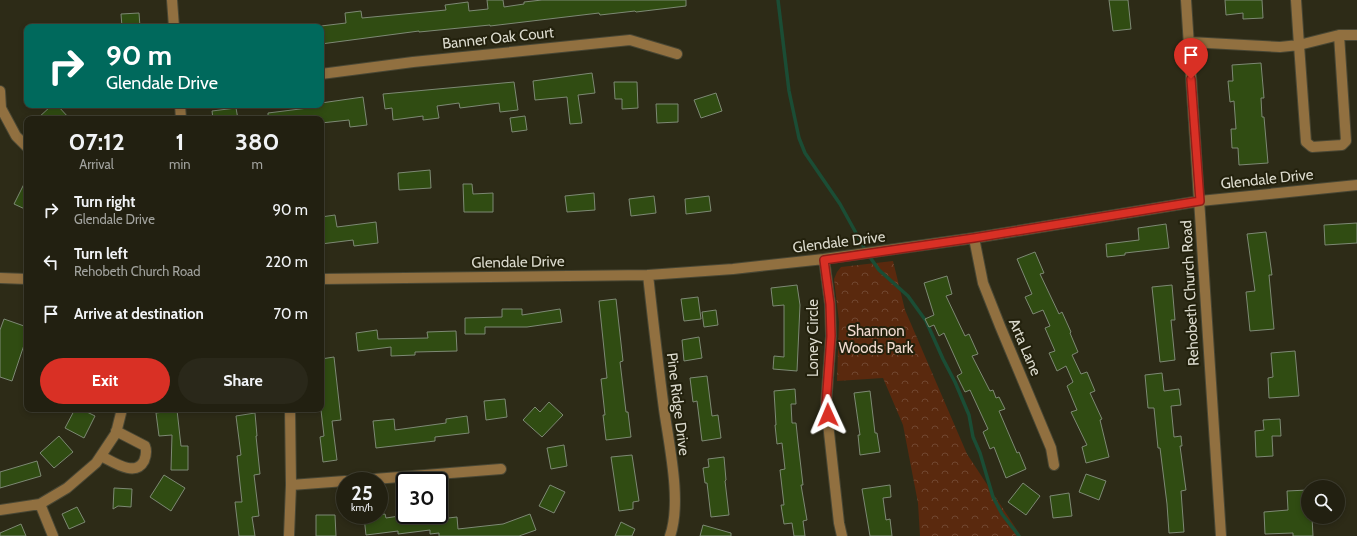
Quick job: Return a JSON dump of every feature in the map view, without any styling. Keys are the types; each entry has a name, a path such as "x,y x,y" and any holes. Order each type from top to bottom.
{"street":[{"path":"172,0 174,24"},
{"name":"Rehobeth Church Road","path":"1186,0 1221,536"},
{"path":"1296,0 1306,142 1312,147 1342,145 1346,141 1338,35"},
{"path":"1189,42 1280,48 1299,45 1338,35 1357,34"},
{"name":"Banner Oak Court","path":"324,74 413,62 630,40 677,54"},
{"path":"0,91 1,108 16,136 24,144"},
{"name":"Glendale Drive","path":"324,279 648,275 733,269 824,260 974,238 1200,201 1357,185"},
{"name":"Arta Lane","path":"974,238 983,283 1051,448 1054,465"},
{"name":"Loney Circle","path":"824,260 830,304 831,336 826,405 839,523 842,536"},
{"name":"Pine Ridge Drive","path":"648,275 675,496 673,528 670,536"},
{"path":"0,278 24,278"},
{"path":"0,510 40,504 67,488 96,463 101,456 116,432 121,412"},
{"path":"289,536 291,485 290,412"},
{"path":"101,456 126,468 137,467 143,462 147,453 146,446 116,432"},
{"path":"388,478 501,469"},
{"path":"291,485 336,482"},
{"path":"40,504 53,536"}],"green space":[{"name":"Shannon Woods Park","path":"893,261 905,310 967,454 1021,536 920,536 918,503 903,425 883,378 837,381 839,322 834,279 837,272 841,267"}],"building":[{"path":"487,0 503,0 504,7 524,4 524,2 542,0 686,0 686,6 600,15 599,13 490,26 419,31 324,44 324,26 346,23 345,13 361,11 362,18 446,10 445,5 468,2 469,11 488,9"},
{"path":"1109,0 1128,0 1131,29 1113,31"},
{"path":"1225,0 1262,0 1263,18 1243,19 1243,13 1226,15"},
{"path":"139,13 140,24 122,24 121,14"},
{"path":"1261,63 1264,98 1261,98 1262,117 1264,117 1268,163 1239,165 1238,148 1232,148 1231,129 1236,129 1234,101 1230,102 1228,81 1233,81 1232,65"},
{"path":"592,73 595,93 578,95 582,123 570,124 567,97 535,100 533,81"},
{"path":"514,82 518,110 500,112 499,103 460,108 459,103 437,106 439,118 423,120 423,116 393,120 392,108 385,109 383,94"},
{"path":"614,82 637,82 638,108 622,109 622,99 615,99"},
{"path":"716,93 722,111 701,118 694,100"},
{"path":"363,97 367,125 350,127 349,120 324,123 324,116 268,116 268,113 308,108 324,108 324,103"},
{"path":"656,104 678,104 678,122 657,123"},
{"path":"49,108 60,108 67,116 40,116"},
{"path":"236,108 237,116 213,116 212,111"},
{"path":"525,116 527,130 512,132 510,118"},
{"path":"430,170 431,188 399,190 398,173"},
{"path":"24,184 24,209 14,204"},
{"path":"463,184 472,184 473,194 493,193 493,212 464,212"},
{"path":"594,193 595,210 567,212 565,196"},
{"path":"654,196 656,213 631,216 629,199"},
{"path":"709,196 711,211 686,214 685,199"},
{"path":"335,215 337,227 376,222 378,243 354,246 353,240 324,244 324,217"},
{"path":"1357,223 1357,243 1325,245 1324,225"},
{"path":"1166,224 1169,248 1125,253 1125,255 1107,257 1106,244 1139,240 1138,228"},
{"path":"1266,232 1272,275 1269,275 1274,329 1250,331 1246,292 1255,291 1247,234"},
{"path":"1035,252 1044,273 1040,274 1059,314 1062,312 1071,332 1070,333 1078,352 1072,355 1081,374 1087,372 1095,391 1090,393 1102,419 1100,420 1109,457 1086,463 1082,447 1087,445 1071,412 1077,410 1067,386 1073,382 1066,366 1057,371 1049,353 1055,351 1045,328 1050,326 1043,310 1033,314 1025,297 1032,294 1017,259"},
{"path":"947,276 952,294 946,296 965,336 969,334 978,354 972,356 990,391 993,390 996,398 999,397 1005,409 999,411 1017,453 1019,452 1026,469 1006,478 994,447 990,449 983,432 988,429 970,390 965,392 957,376 962,373 944,333 939,336 934,325 929,327 925,319 934,315 924,283"},
{"path":"797,285 800,305 797,371 773,369 774,356 784,357 784,305 773,306 771,288"},
{"path":"1172,285 1175,320 1171,320 1175,360 1160,362 1152,287"},
{"path":"698,297 701,319 684,321 681,299"},
{"path":"616,299 623,361 620,362 626,412 628,412 631,437 606,440 601,379 607,378 599,301"},
{"path":"502,309 522,309 522,315 560,309 562,322 527,327 485,327 485,334 465,334 465,318 502,317"},
{"path":"716,310 718,325 704,327 702,312"},
{"path":"4,319 24,326 24,345 12,381 0,377 0,330"},
{"path":"377,330 378,339 428,338 427,332 456,331 457,351 415,352 415,355 391,356 391,347 358,351 356,333"},
{"path":"699,337 702,358 684,361 682,340"},
{"path":"1295,351 1299,396 1269,398 1268,378 1273,377 1271,353"},
{"path":"334,357 341,420 332,421 337,460 323,462 320,437 324,436 321,412 324,412 324,359"},
{"path":"1162,373 1164,391 1179,389 1181,405 1171,406 1174,437 1181,436 1182,446 1180,446 1186,490 1181,491 1184,532 1169,533 1167,504 1160,448 1158,448 1154,408 1148,408 1145,375"},
{"path":"707,376 712,416 718,415 721,438 702,441 697,401 693,402 690,378"},
{"path":"795,389 796,404 791,404 792,423 796,423 803,485 801,485 807,520 803,521 805,536 794,536 792,523 784,524 781,505 784,505 780,470 785,469 782,443 777,444 775,425 774,391"},
{"path":"870,391 875,433 877,433 880,452 860,455 858,435 860,435 854,393"},
{"path":"505,399 507,417 486,420 484,401"},
{"path":"549,402 563,415 542,437 523,420 535,407 540,412"},
{"path":"73,412 87,412 95,416 84,438 65,428"},
{"path":"177,412 181,446 188,446 188,470 171,470 172,435 159,436 156,413"},
{"path":"255,413 260,474 254,475 259,516 252,517 255,536 239,536 235,502 242,502 237,456 241,455 236,416"},
{"path":"467,416 469,433 435,437 435,441 376,448 373,421 394,419 395,430 446,423 446,419"},
{"path":"1280,419 1281,436 1272,436 1273,456 1256,457 1255,431 1264,430 1263,420"},
{"path":"59,436 73,452 54,468 40,453"},
{"path":"564,445 567,466 551,469 547,448"},
{"path":"632,455 639,501 633,502 633,509 619,511 611,457"},
{"path":"724,457 729,515 711,517 707,483 705,483 703,468 709,467 708,459"},
{"path":"37,461 41,476 0,488 0,472"},
{"path":"1086,474 1106,481 1099,500 1079,492"},
{"path":"164,475 185,488 171,511 150,497"},
{"path":"1023,483 1040,496 1026,515 1008,502"},
{"path":"550,485 565,492 554,513 539,506"},
{"path":"890,485 891,497 883,498 886,520 890,519 892,536 870,536 862,489"},
{"path":"114,488 132,489 131,507 118,506 113,509"},
{"path":"1301,490 1301,524 1312,524 1313,536 1293,536 1293,533 1265,534 1264,512 1288,510 1287,491"},
{"path":"1069,493 1072,516 1053,518 1050,496"},
{"path":"77,507 85,522 69,529 62,514"},
{"path":"530,514 536,530 519,536 439,536 439,533 430,534 430,530 398,534 398,531 366,535 365,524 388,524 388,518 396,516 396,524 448,524 448,518 457,517 458,529 503,524"},
{"path":"316,515 335,515 336,536 316,536"},
{"path":"621,522 635,529 632,536 615,536"},
{"path":"21,524 26,536 0,536 0,533"},
{"path":"703,525 731,533 731,536 700,536"}],"waterway":[{"path":"778,0 789,91 799,138 805,153 840,204 867,253 879,270 908,296 926,321 969,415 973,437 980,453 993,497 1002,514 1019,536"}],"route":[{"path":"828,415 826,405 831,336 830,304 824,260 974,238 1200,201 1191,79"}]}
